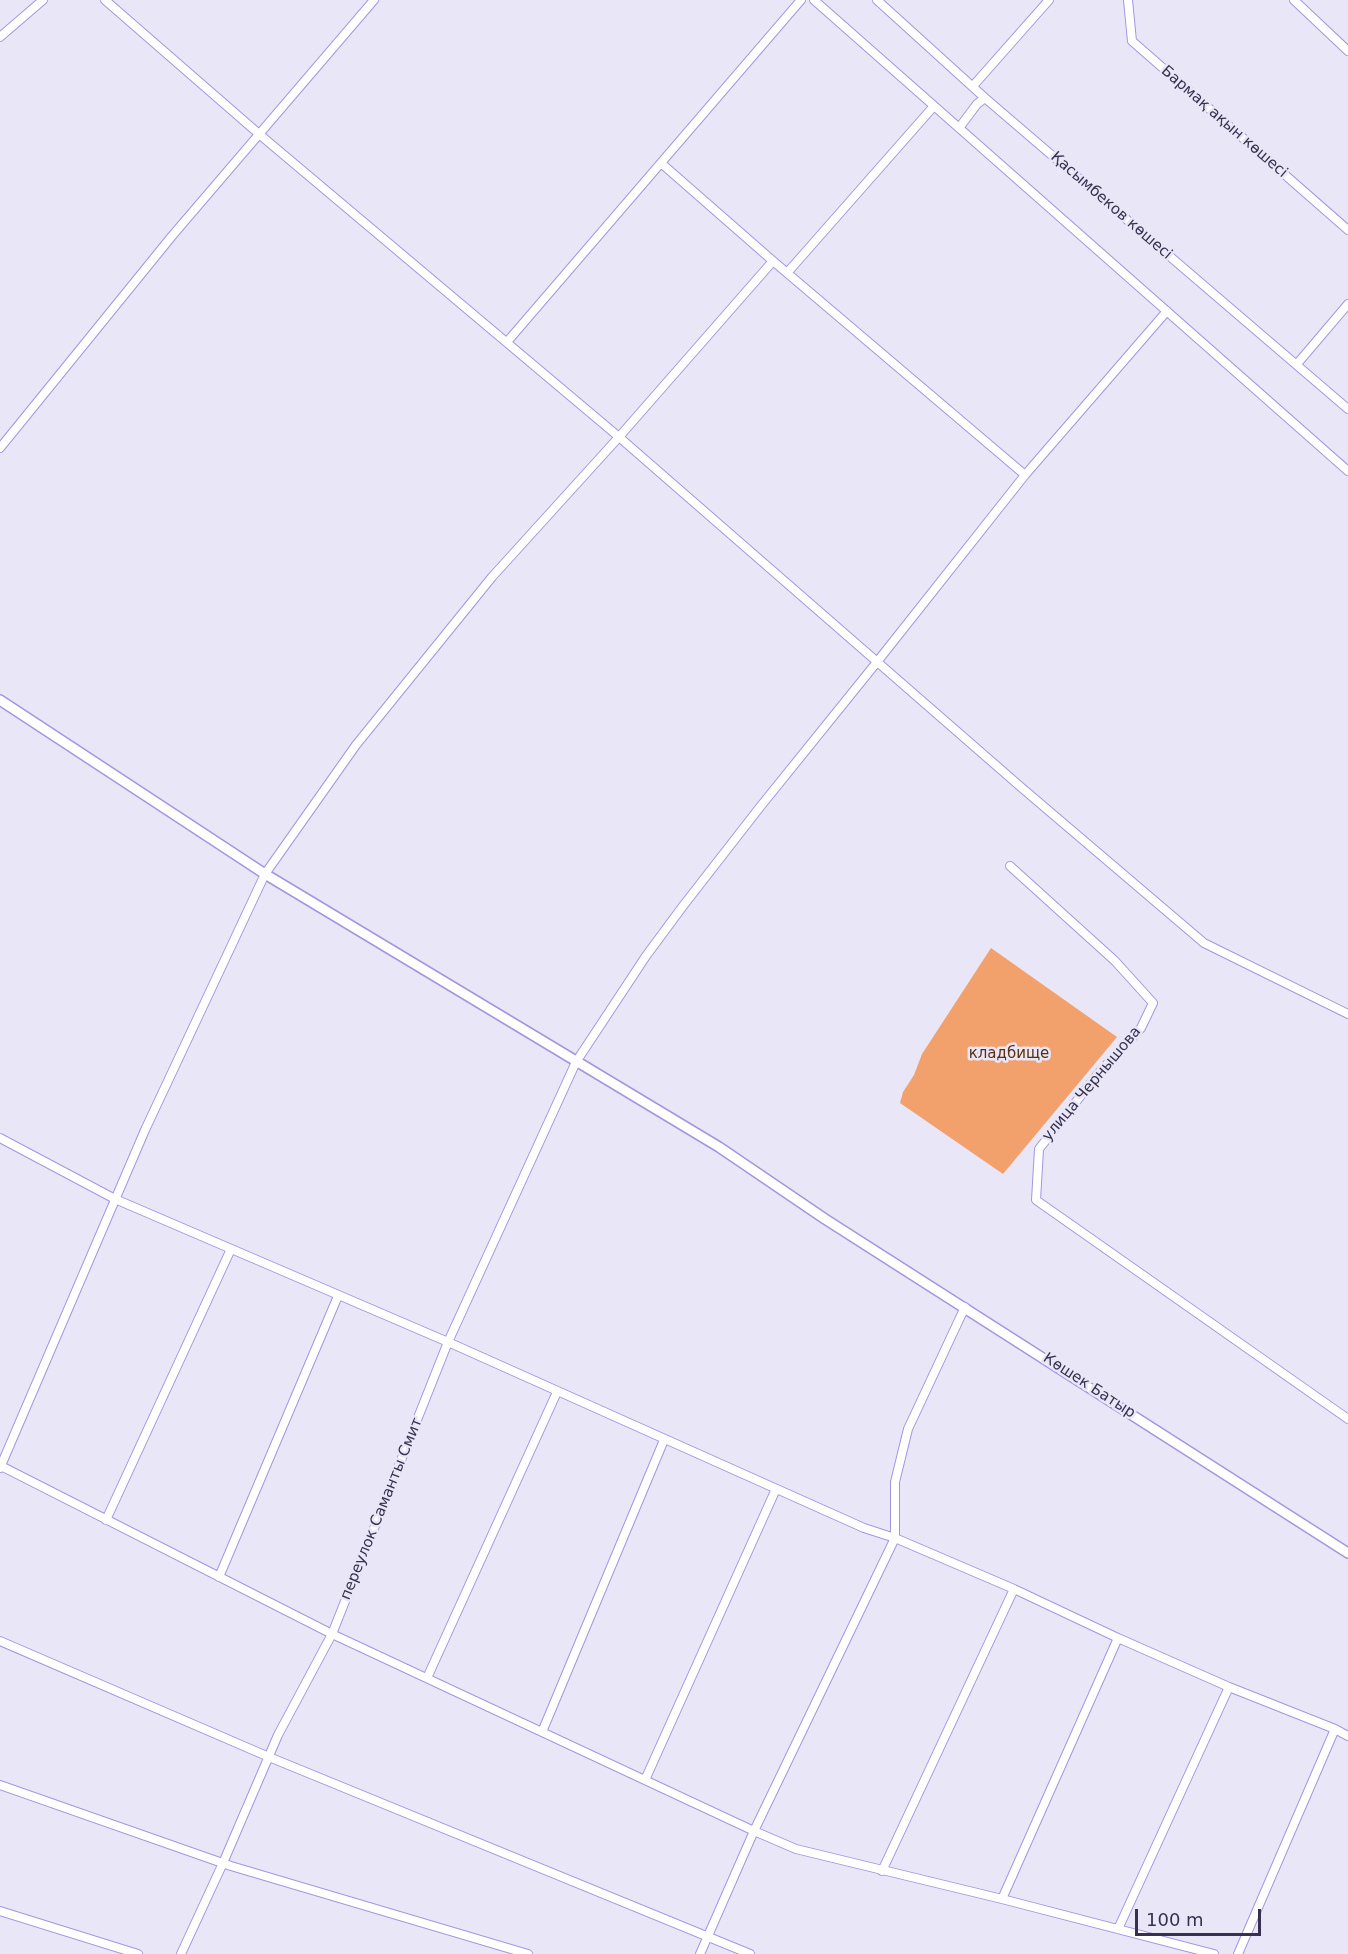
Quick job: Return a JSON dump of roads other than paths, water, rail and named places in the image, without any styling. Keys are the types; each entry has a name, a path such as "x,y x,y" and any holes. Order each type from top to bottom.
{"street":[{"path":"0,37 43,0"},
{"path":"105,0 259,134 619,437 1022,788 1204,943 1348,1014"},
{"path":"0,448 172,236 375,0"},
{"path":"507,342 801,0"},
{"path":"814,0 1348,471"},
{"name":"Қасымбеков көшесі","path":"877,0 985,98 1348,408"},
{"path":"973,86 1049,0"},
{"name":"Бармақ ақын көшесі","path":"1128,0 1131,41 1348,230"},
{"path":"1294,0 1348,51"},
{"path":"959,128 977,104 985,98"},
{"path":"787,273 934,106"},
{"path":"661,163 1025,475"},
{"path":"773,261 619,437 492,577 356,745 265,874 145,1130 0,1467 332,1634 796,1849 1214,1954"},
{"path":"1297,364 1348,304"},
{"name":"переулок Саманты Смит","path":"182,1954 278,1735 332,1634 448,1342 576,1062 640,965 683,906 799,758 1025,475 1167,311"},
{"name":"Көшек Батыр","path":"0,700 265,874 719,1147 1348,1553"},
{"name":"улица Чернышова","path":"1010,866 1115,961 1153,1003 1141,1028 1097,1075 1039,1149 1036,1200 1348,1419"},
{"path":"0,1138 115,1199 448,1342 864,1528 895,1538 1014,1589 1229,1687 1348,1736"},
{"path":"106,1520 231,1249"},
{"path":"219,1577 338,1296"},
{"path":"700,1954 754,1831 895,1538 895,1482 908,1429 965,1307"},
{"path":"426,1678 557,1392"},
{"path":"542,1732 664,1440"},
{"path":"645,1780 776,1489"},
{"path":"882,1871 1014,1589"},
{"path":"1002,1899 1118,1638"},
{"path":"0,1641 269,1757 750,1954"},
{"path":"1118,1929 1229,1687"},
{"path":"1238,1954 1335,1730"},
{"path":"0,1785 223,1863 528,1954"},
{"path":"0,1911 138,1954"}],"park label":[{"name":"кладбище","path":"1009,1054"}]}
